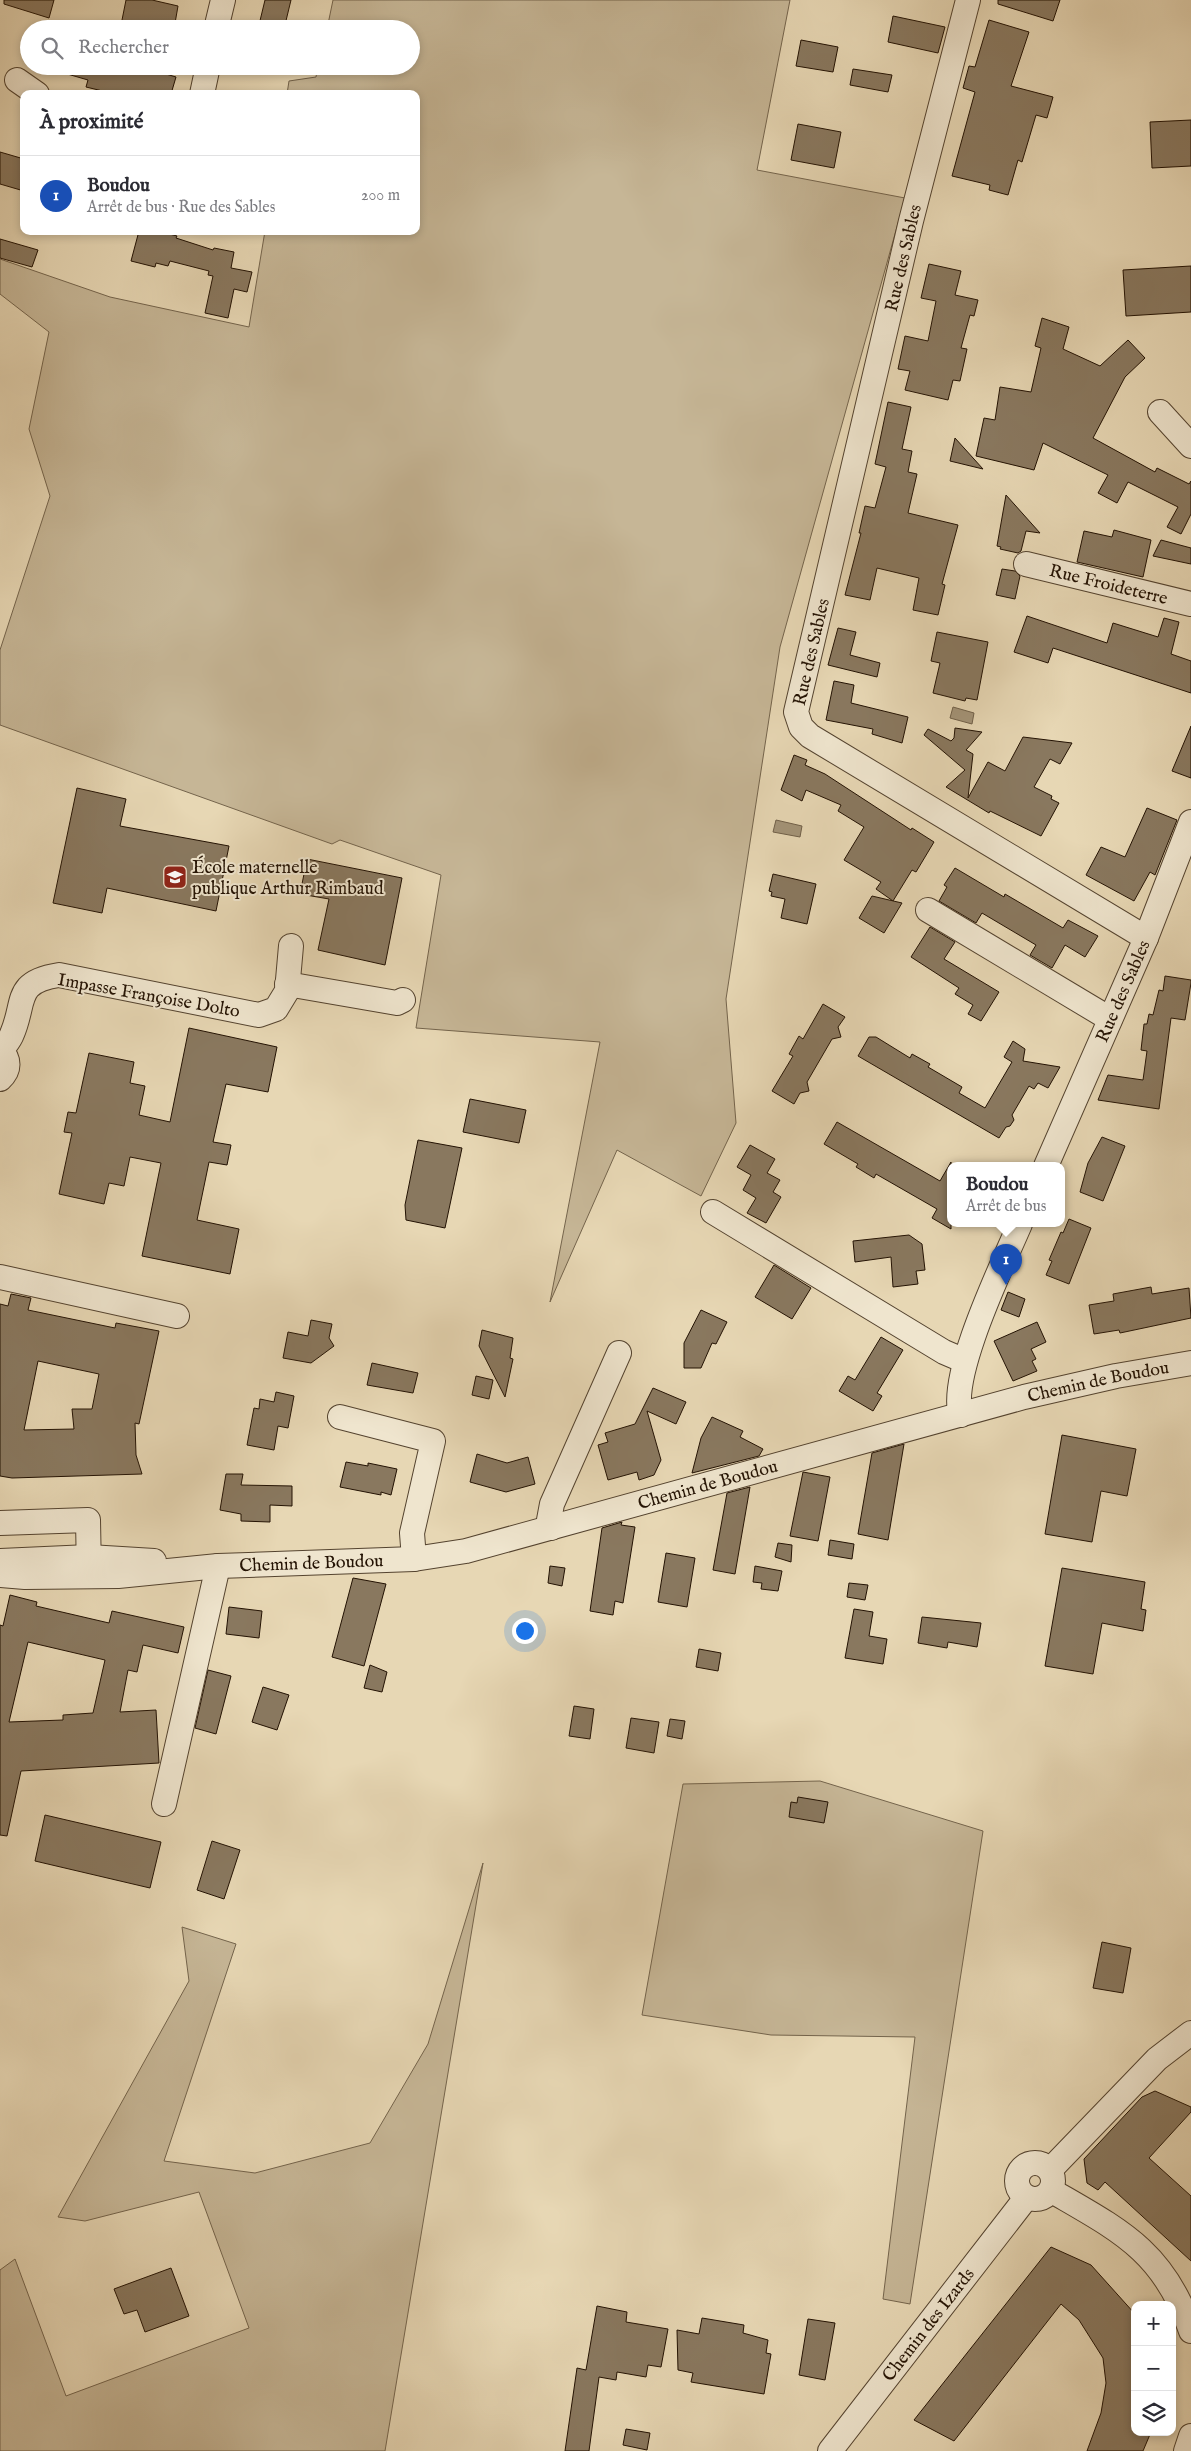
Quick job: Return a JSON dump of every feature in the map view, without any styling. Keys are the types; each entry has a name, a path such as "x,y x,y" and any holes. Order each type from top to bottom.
{"street":[{"path":"218,20 223,0"},
{"name":"Rue des Sables","path":"968,0 911,221 796,712 801,727 810,736 1146,938 1048,1162"},
{"path":"203,90 206,75"},
{"path":"17,80 31,90"},
{"path":"1160,412 1191,446"},
{"name":"Rue Froideterre","path":"1026,564 1191,604"},
{"path":"1146,938 1191,822"},
{"path":"928,910 1110,1019"},
{"name":"Impasse Françoise Dolto","path":"0,1079 7,1069 8,1062 1,1050 12,1034 21,997 31,984 44,977 58,975 260,1015 276,1009 287,991 291,946"},
{"path":"288,984 396,1003 403,1000"},
{"path":"713,1212 944,1352 965,1361"},
{"path":"961,1415 958,1406 965,1361 1019,1227"},
{"path":"0,1277 176,1316"},
{"path":"551,1528 549,1520 552,1504 619,1353"},
{"name":"Chemin de Boudou","path":"0,1561 89,1567 218,1566 414,1559 466,1551 1051,1391 1191,1363"},
{"path":"340,1417 433,1440 412,1533 414,1559"},
{"path":"0,1523 88,1520 89,1567"},
{"path":"164,1804 218,1566"},
{"name":"Chemin de Boudou","path":"0,1575 25,1577 89,1567"},
{"path":"1191,2033 1157,2059 1051,2180 1040,2200 1026,2198 1017,2187 1017,2179 1024,2167 1037,2163 1051,2180 1132,2241 1187,2306 1191,2331"},
{"name":"Chemin des Izards","path":"830,2451 1026,2198"},
{"path":"1186,2451 1191,2436"}],"shaded area":[{"path":"333,0 790,0 757,170 905,198 780,647 726,999 736,1123 701,1196 617,1150 550,1302 600,1042 416,1028 441,875 340,840 332,844 0,725 0,650 50,496 29,429 49,332 0,294 0,259 110,297 249,327 264,235 420,235 420,90 288,90 289,81 316,77 316,75 420,75 420,20 329,20"},
{"path":"953,707 974,713 972,724 950,718"},
{"path":"776,820 802,826 800,837 773,832"},
{"path":"820,1781 983,1831 910,2304 883,2299 915,2037 771,2035 642,2015 683,1784"},
{"path":"483,1863 385,2451 0,2451 0,2270 15,2259 66,2396 249,2328 199,2192 85,2221 58,2217 189,1981 182,1927 236,1944 164,2161 255,2173 370,2143 428,2044"}],"building":[{"path":"4,0 54,0 49,18 4,4"},
{"path":"126,0 152,0 178,6 176,20 122,20"},
{"path":"265,0 291,0 286,20 260,20"},
{"path":"998,0 1060,0 1053,21 998,4"},
{"path":"893,16 945,27 938,53 888,42"},
{"path":"989,20 1029,32 1011,86 1053,97 1047,118 1036,115 1022,162 1018,160 1008,195 989,190 990,185 952,176 975,92 963,88 969,66 975,67"},
{"path":"801,40 838,47 833,72 796,66"},
{"path":"853,69 892,75 888,92 850,85"},
{"path":"71,75 169,75 176,77 172,90 98,90 86,87 88,80"},
{"path":"1191,120 1191,166 1152,168 1150,122"},
{"path":"798,124 841,132 834,168 791,160"},
{"path":"0,152 20,158 20,190 0,184"},
{"path":"138,235 173,235 177,236 176,238 213,250 214,248 234,252 231,268 252,272 247,292 234,289 228,318 205,313 213,276 208,275 209,271 170,261 168,266 156,263 155,267 131,261"},
{"path":"0,239 38,250 32,267 0,258"},
{"path":"929,264 961,271 955,295 978,300 974,316 970,315 961,348 967,349 960,381 953,380 948,400 905,390 910,371 898,369 905,336 928,341 936,301 921,298"},
{"path":"1191,266 1191,312 1126,316 1123,270"},
{"path":"1042,318 1069,327 1063,349 1100,366 1128,340 1145,358 1125,377 1093,438 1155,472 1157,468 1189,484 1191,481 1191,514 1181,534 1167,527 1178,507 1128,482 1117,503 1098,493 1108,475 1043,443 1034,470 976,456 984,418 995,420 1000,387 1031,392 1041,348 1035,346"},
{"path":"888,402 911,407 902,449 912,451 908,472 917,474 908,513 958,525 942,584 945,585 938,615 913,610 919,578 877,568 870,600 845,595 861,533 859,533 865,506 875,508 886,467 875,464"},
{"path":"955,438 983,469 950,461"},
{"path":"1006,495 1040,533 1026,531 1021,551 1018,553 1000,549 1001,547 997,546"},
{"path":"1114,530 1151,540 1143,577 1077,562 1084,531 1112,537"},
{"path":"1161,540 1191,548 1191,564 1153,556"},
{"path":"1002,569 1015,571 1020,576 1015,599 996,595"},
{"path":"1027,616 1107,643 1113,623 1158,637 1164,618 1179,622 1171,654 1191,661 1191,693 1053,648 1048,663 1014,652"},
{"path":"838,628 856,632 850,655 880,663 877,677 828,665"},
{"path":"937,632 988,642 977,700 966,698 965,701 933,693 940,663 931,661"},
{"path":"834,681 854,685 851,703 908,717 902,743 872,734 873,729 826,720"},
{"path":"1191,726 1191,778 1172,771"},
{"path":"955,728 982,732 966,750 973,754 968,798 988,762 1005,771 1023,737 1072,743 1060,764 1050,759 1034,787 1052,796 1051,799 1059,803 1041,836 990,811 989,813 946,787 965,770 924,735 928,729 951,741 954,738"},
{"path":"794,755 807,760 805,765 825,774 911,830 912,828 934,842 916,872 912,870 893,901 876,889 881,882 844,860 864,827 838,811 841,805 806,790 802,801 781,790"},
{"path":"77,788 126,799 120,826 229,846 216,911 107,888 102,913 53,903"},
{"path":"1147,808 1177,820 1155,875 1150,872 1134,901 1086,875 1101,847 1125,857"},
{"path":"307,859 402,878 385,965 318,950 329,899 300,894"},
{"path":"955,868 1004,897 1005,894 1063,928 1068,920 1098,936 1085,957 1065,945 1052,968 1030,955 1036,945 982,913 976,923 939,901 947,887 944,885"},
{"path":"773,874 816,884 807,924 781,918 785,899 771,896 772,892 769,891"},
{"path":"872,896 902,903 884,933 859,918"},
{"path":"930,927 955,942 944,959 999,992 981,1021 968,1014 973,1005 955,994 959,988 911,957"},
{"path":"1165,976 1191,980 1191,983 1185,1020 1171,1018 1159,1109 1098,1100 1108,1075 1143,1080 1147,1051 1141,1050 1144,1024 1147,1024 1149,1014 1153,1015 1159,990 1163,991"},
{"path":"823,1004 845,1017 838,1027 841,1037 832,1039 807,1082 809,1091 800,1093 794,1104 772,1091 793,1056 789,1054 799,1036 803,1039"},
{"path":"189,1028 277,1047 268,1092 226,1084 213,1142 231,1145 227,1165 209,1162 197,1220 239,1229 230,1274 142,1256 161,1163 130,1157 124,1186 109,1183 104,1204 59,1194 72,1133 64,1132 68,1112 76,1113 89,1053 134,1062 130,1083 145,1086 139,1115 170,1122"},
{"path":"869,1037 876,1037 910,1058 912,1054 930,1064 928,1067 962,1087 959,1093 985,1108 1012,1062 1004,1057 1013,1041 1025,1049 1023,1061 1060,1067 1048,1088 1038,1083 1034,1089 1029,1086 1012,1115 1014,1120 1010,1126 1006,1127 999,1138 858,1056"},
{"path":"470,1099 526,1110 519,1143 463,1132"},
{"path":"837,1122 940,1181 947,1169 947,1227 932,1218 937,1209 876,1174 874,1178 856,1167 858,1164 824,1144"},
{"path":"1102,1137 1125,1146 1103,1201 1080,1192 1088,1163"},
{"path":"418,1140 462,1148 445,1228 406,1220 405,1205"},
{"path":"750,1145 775,1159 767,1173 780,1180 773,1192 781,1197 766,1223 747,1213 756,1198 743,1190 751,1175 737,1167"},
{"path":"1069,1219 1091,1228 1069,1284 1046,1275 1052,1261 1049,1260"},
{"path":"909,1235 922,1244 925,1270 916,1271 918,1284 893,1287 891,1257 855,1262 853,1241"},
{"path":"774,1265 811,1288 792,1319 755,1297"},
{"path":"1151,1287 1152,1294 1189,1288 1191,1318 1120,1333 1119,1330 1094,1334 1089,1305 1114,1301 1113,1294"},
{"path":"1008,1292 1025,1299 1019,1317 1001,1310"},
{"path":"11,1294 31,1298 28,1310 115,1328 116,1323 159,1331 139,1424 135,1423 136,1455 142,1474 12,1478 0,1476 0,1304 8,1306","holes":["38,1361 99,1374 92,1409 72,1409 74,1429 24,1430"]},
{"path":"701,1310 727,1322 716,1344 712,1343 701,1368 684,1368 684,1343"},
{"path":"311,1320 332,1324 329,1338 334,1346 311,1363 283,1358 288,1332 308,1336"},
{"path":"1037,1322 1046,1342 1031,1349 1036,1359 1032,1361 1037,1371 1013,1381 994,1341"},
{"path":"482,1330 513,1338 510,1358 513,1359 505,1397 479,1346"},
{"path":"881,1337 903,1350 877,1393 882,1396 873,1411 839,1391 848,1376 855,1380"},
{"path":"372,1363 418,1373 413,1393 367,1385"},
{"path":"476,1376 493,1380 489,1399 472,1395"},
{"path":"653,1388 686,1402 676,1424 647,1411 661,1460 654,1475 639,1480 637,1472 608,1480 598,1445 608,1442 605,1433 635,1424"},
{"path":"276,1392 294,1396 288,1428 278,1426 274,1450 247,1445 254,1408 259,1409 260,1399 274,1402"},
{"path":"712,1417 743,1431 740,1437 763,1449 759,1456 692,1473 701,1438"},
{"path":"1062,1435 1136,1449 1127,1496 1101,1491 1092,1542 1045,1534"},
{"path":"904,1444 888,1540 858,1534 872,1453"},
{"path":"477,1454 507,1463 528,1457 535,1484 506,1492 470,1482"},
{"path":"346,1462 368,1466 368,1463 397,1469 391,1495 381,1492 381,1495 340,1487"},
{"path":"803,1472 830,1477 818,1541 790,1536"},
{"path":"226,1474 243,1474 241,1485 292,1486 292,1506 270,1505 270,1522 241,1521 241,1514 220,1510"},
{"path":"750,1487 735,1574 713,1570 727,1493"},
{"path":"622,1522 621,1525 635,1527 623,1603 615,1601 613,1615 590,1611 602,1528"},
{"path":"830,1540 854,1544 852,1559 828,1555"},
{"path":"778,1543 792,1545 791,1562 775,1557"},
{"path":"666,1553 695,1558 687,1607 658,1602"},
{"path":"550,1566 565,1568 562,1586 548,1583"},
{"path":"755,1566 782,1571 778,1591 761,1589 762,1583 753,1582"},
{"path":"1062,1568 1145,1582 1141,1609 1146,1610 1143,1631 1102,1623 1093,1674 1045,1666"},
{"path":"353,1578 386,1584 364,1666 332,1657"},
{"path":"849,1583 868,1585 865,1600 847,1597"},
{"path":"10,1595 37,1602 36,1606 109,1623 112,1611 184,1627 178,1653 143,1645 137,1672 128,1670 120,1712 156,1710 159,1763 21,1771 7,1836 0,1835 0,1625 3,1626","holes":["28,1642 105,1660 93,1713 63,1715 63,1720 9,1722"]},
{"path":"229,1607 262,1611 259,1638 226,1634"},
{"path":"854,1609 873,1612 869,1636 887,1639 883,1664 845,1658"},
{"path":"922,1617 981,1623 977,1647 948,1642 947,1648 918,1643"},
{"path":"699,1649 721,1653 718,1671 696,1667"},
{"path":"370,1665 387,1672 382,1692 364,1688"},
{"path":"208,1670 231,1676 216,1734 195,1728"},
{"path":"263,1687 289,1695 277,1730 252,1722"},
{"path":"574,1706 594,1709 590,1739 569,1736"},
{"path":"631,1718 659,1722 654,1753 626,1748"},
{"path":"670,1719 685,1721 682,1739 667,1736"},
{"path":"798,1797 828,1802 824,1823 789,1817 791,1802 797,1803"},
{"path":"45,1815 161,1842 150,1888 35,1861"},
{"path":"212,1841 240,1850 224,1899 197,1890"},
{"path":"1102,1942 1131,1948 1123,1993 1093,1988"},
{"path":"1155,2091 1191,2107 1191,2112 1149,2158 1191,2196 1191,2261 1105,2182 1098,2190 1087,2183 1084,2159 1142,2097"},
{"path":"1051,2247 1091,2265 1131,2310 1131,2436 1149,2436 1143,2451 1087,2451 1101,2413 1106,2383 1103,2358 1079,2320 1061,2304 954,2441 914,2420"},
{"path":"171,2268 189,2316 145,2332 137,2310 124,2314 114,2289"},
{"path":"597,2306 627,2312 626,2322 668,2329 661,2367 648,2365 646,2377 617,2372 616,2380 599,2377 589,2451 565,2451 577,2368 586,2370"},
{"path":"702,2318 744,2325 743,2333 768,2340 766,2353 771,2354 764,2394 691,2382 693,2373 678,2370 677,2330 699,2334"},
{"path":"808,2319 835,2323 825,2380 799,2375"},
{"path":"626,2429 650,2433 647,2450 623,2445"}],"place":[{"name":"École maternelle publique Arthur Rimbaud","path":"175,877"},
{"name":"Boudou","path":"1006,1285"}]}
